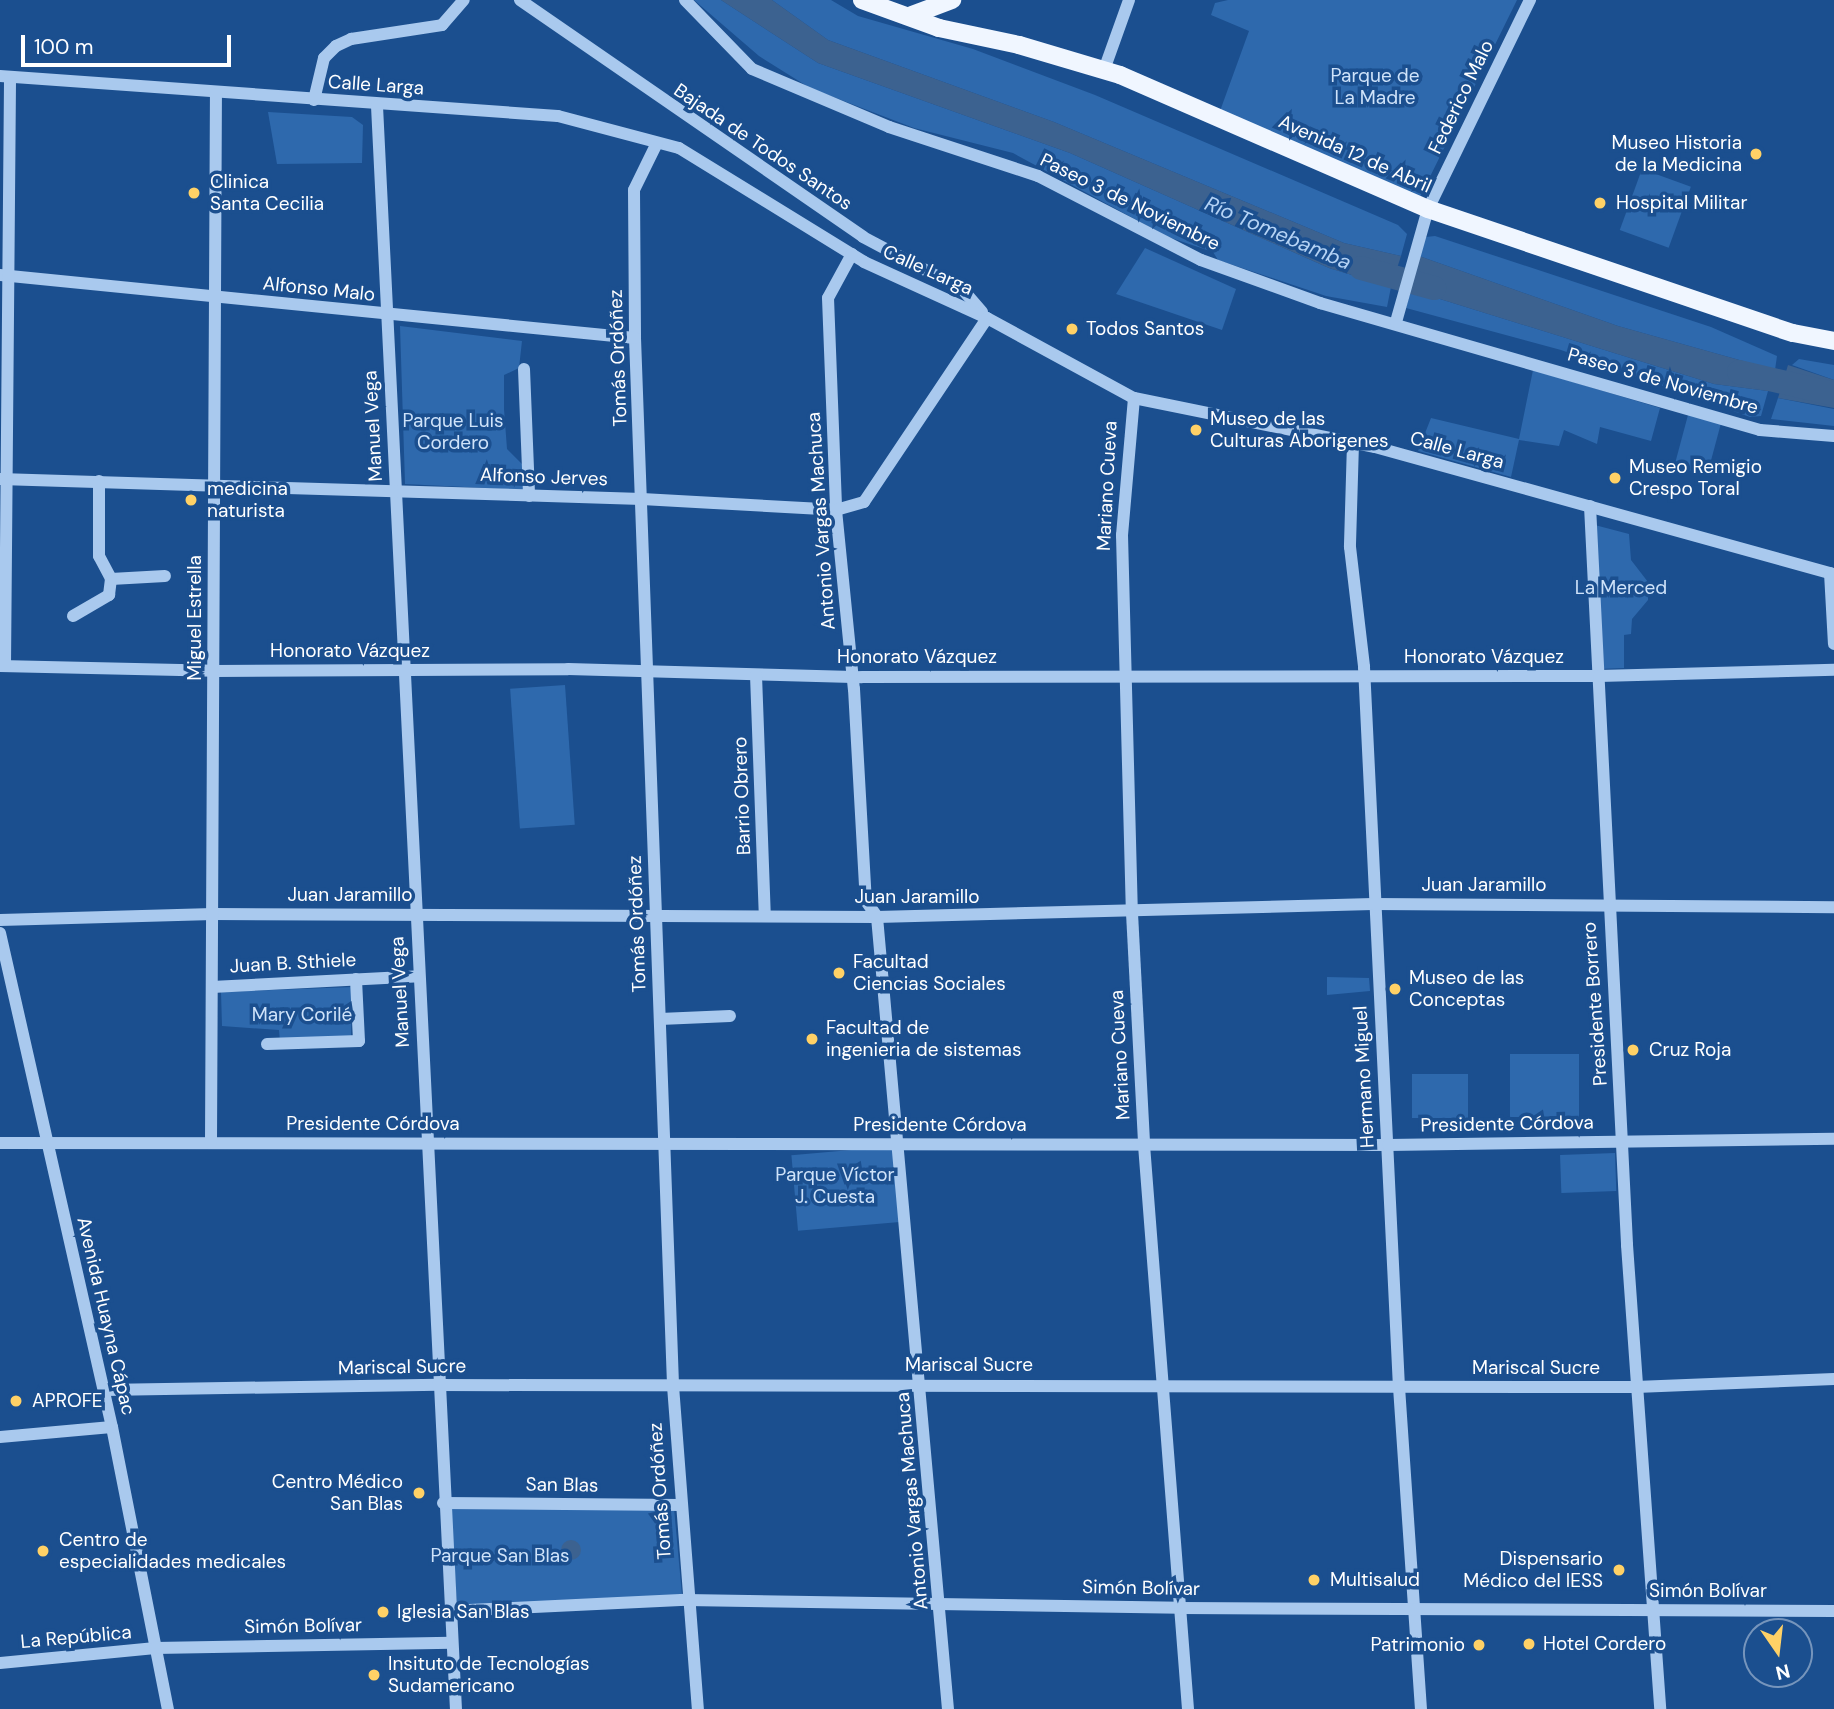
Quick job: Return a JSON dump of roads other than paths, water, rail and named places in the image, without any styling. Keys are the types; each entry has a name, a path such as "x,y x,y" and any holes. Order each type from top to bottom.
{"main road":[{"path":"846,0 875,14 939,28"},
{"name":"Avenida 12 de Abril","path":"862,0 912,15 939,28 1104,70 1428,209 1793,333 1834,341"},
{"path":"886,0 907,5 926,0"},
{"path":"912,15 951,0"}],"street":[{"path":"314,100 324,58 336,46 351,39 442,25 464,0"},
{"name":"Bajada de Todos Santos","path":"520,0 676,112 863,237 963,290 987,318"},
{"name":"Paseo 3 de Noviembre","path":"685,0 752,69 889,127 1038,176 1201,260 1320,303 1396,322 1760,430 1834,436"},
{"path":"1104,70 1129,0"},
{"name":"Federico Malo","path":"1396,322 1428,209 1530,0"},
{"path":"2,666 5,76"},
{"name":"Calle Larga","path":"5,76 377,106 558,116 679,148 852,254 987,318 1134,398 1353,443 1832,574"},
{"name":"Miguel Estrella","path":"211,1143 216,94"},
{"name":"Manuel Vega","path":"377,106 443,1503 456,1709"},
{"name":"Tomás Ordóñez","path":"657,143 634,190 635,338 673,1386 686,1600 698,1709"},
{"name":"Antonio Vargas Machuca","path":"852,254 828,298 836,510 853,675 866,901 877,917 900,1144 948,1709"},
{"name":"Alfonso Malo","path":"4,276 635,338"},
{"name":"Alfonso Jerves","path":"3,479 642,499 836,510 864,502 987,318"},
{"path":"524,369 529,496"},
{"name":"Mariano Cueva","path":"1134,398 1122,535 1132,913 1144,1145 1188,1709"},
{"name":"Hermano Miguel","path":"1353,443 1350,547 1364,676 1373,904 1399,1387 1421,1709"},
{"path":"73,616 109,595 111,579 99,556 99,481"},
{"name":"Presidente Borrero","path":"1590,506 1608,905 1624,1142 1636,1387 1655,1611 1660,1709"},
{"path":"1832,574 1834,644"},
{"path":"111,579 165,576"},
{"name":"Honorato Vázquez","path":"2,666 214,671 646,670 757,675 1599,676 1834,670"},
{"name":"Barrio Obrero","path":"757,675 765,915"},
{"name":"Juan Jaramillo","path":"0,920 213,914 877,917 1132,913 1373,904 1834,906"},
{"name":"Avenida Huayna Cápac","path":"0,933 104,1390 168,1709"},
{"name":"Juan B. Sthiele","path":"212,987 419,976"},
{"path":"267,1044 359,1041 356,979"},
{"path":"660,1019 730,1016"},
{"name":"Presidente Córdova","path":"0,1143 1388,1145 1834,1139"},
{"name":"Mariscal Sucre","path":"104,1390 438,1385 1164,1383 1636,1387 1834,1379"},
{"path":"0,1437 112,1427"},
{"name":"San Blas","path":"443,1503 680,1505"},
{"name":"Simón Bolívar","path":"449,1611 686,1600 1180,1608 1834,1611"},
{"name":"Simón Bolívar","path":"155,1648 451,1643"},
{"name":"La República","path":"0,1663 155,1648"}],"water":[{"path":"721,0 772,0 828,40 1054,122 1344,243 1401,256 1391,287 1329,268 1070,153 818,63"},
{"path":"1419,256 1618,326 1775,370 1768,391 1714,384 1411,290"},
{"path":"1788,365 1834,380 1834,408 1778,398"},
{"path":"571,1540 578,1543 581,1550 578,1557 571,1560 564,1557 561,1550 564,1543"}],"waterway":[{"name":"Río Tomebamba","path":"1361,268 1434,288"},
{"name":"Río Tomebamba","path":"1739,372 1834,394"}],"place":[{"name":"Museo Historia de la Medicina","path":"1756,154"},
{"name":"Clinica Santa Cecilia","path":"194,193"},
{"name":"Hospital Militar","path":"1600,203"},
{"name":"Todos Santos","path":"1072,329"},
{"name":"Museo de las Culturas Aborigenes","path":"1196,430"},
{"name":"Museo Remigio Crespo Toral","path":"1615,478"},
{"name":"medicina naturista","path":"191,500"},
{"name":"Facultad Ciencias Sociales","path":"839,973"},
{"name":"Museo de las Conceptas","path":"1395,989"},
{"name":"Facultad de ingenieria de sistemas","path":"812,1039"},
{"name":"Cruz Roja","path":"1633,1050"},
{"name":"APROFE","path":"16,1401"},
{"name":"Centro Médico San Blas","path":"419,1493"},
{"name":"Centro de especialidades medicales","path":"43,1551"},
{"name":"Dispensario Médico del IESS","path":"1619,1570"},
{"name":"Multisalud","path":"1314,1580"},
{"name":"Iglesia San Blas","path":"383,1612"},
{"name":"Hotel Cordero","path":"1529,1644"},
{"name":"Patrimonio","path":"1479,1645"},
{"name":"Insituto de Tecnologías Sudamericano","path":"374,1675"}],"park label":[{"name":"Parque de La Madre","path":"1375,87"},
{"name":"Parque Luis Cordero","path":"453,432"},
{"name":"La Merced","path":"1621,588"},
{"name":"Mary Corilé","path":"302,1015"},
{"name":"Parque Víctor J. Cuesta","path":"835,1186"},
{"name":"Parque San Blas","path":"500,1556"}]}
